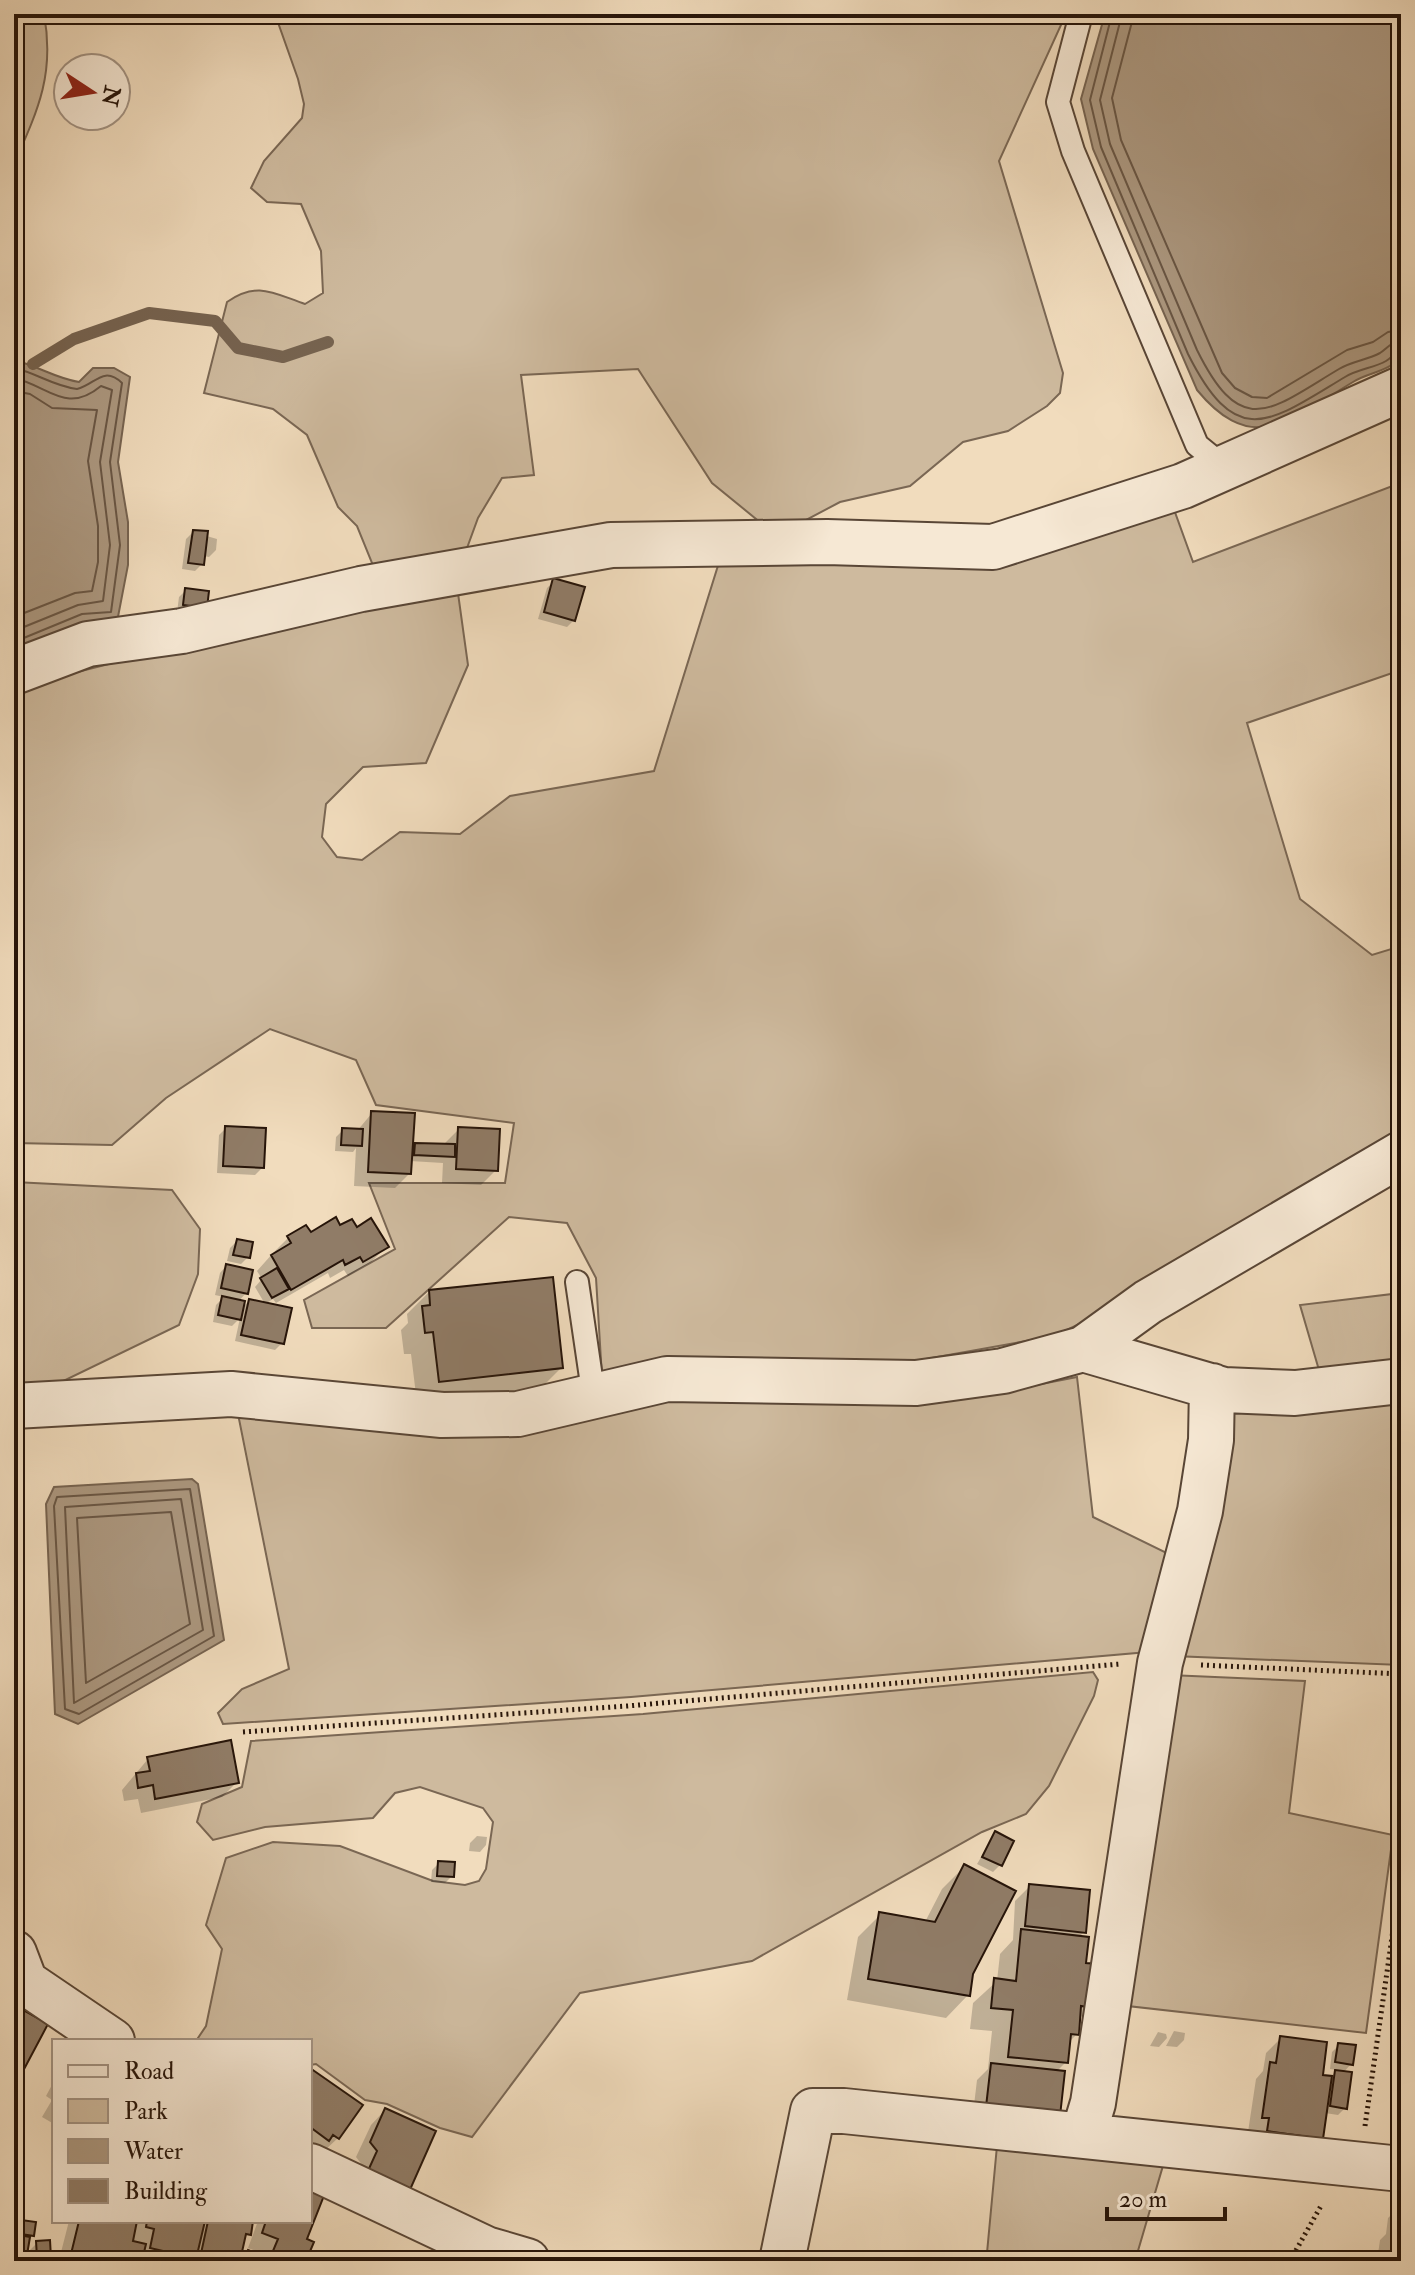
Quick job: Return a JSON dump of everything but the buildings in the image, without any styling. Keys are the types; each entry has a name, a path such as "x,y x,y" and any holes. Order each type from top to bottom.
{"street":[{"path":"14,672 88,644 182,631 361,589 611,545 827,542 993,547 1183,486 1401,389"},
{"path":"14,1406 231,1394 442,1415 518,1414 667,1379 916,1383 1003,1371 1083,1349 1148,1302 1401,1154"},
{"path":"1083,1349 1212,1386 1295,1393 1401,1381"},
{"path":"1084,2133 1093,2103 1160,1663 1200,1511 1211,1440 1212,1386"},
{"path":"18,1972 109,2039"},
{"path":"782,2261 813,2111 844,2111 1084,2133 1366,2165"},
{"path":"312,2167 459,2251 527,2261"}],"lane":[{"path":"1080,18 1058,102 1073,151 1197,445 1224,467"},
{"path":"577,1282 594,1398"}],"path":[{"path":"243,1732 612,1707 1137,1662 1401,1674"},
{"path":"1290,2261 1330,2187 1366,2165 1401,1874"}],"green space":[{"path":"14,14 44,14 47,55 46,74 37,109 14,164"},
{"path":"275,14 1066,14 999,161 1063,373 1060,393 1047,406 1008,431 963,442 910,486 840,502 791,528 761,523 712,483 638,369 521,375 534,475 502,478 478,518 467,548 394,573 374,568 357,526 338,507 307,435 273,409 204,393 227,302 247,292 265,291 305,304 323,293 321,251 301,204 267,202 251,188 264,161 302,118 304,104"},
{"path":"1401,485 1401,670 1247,723 1300,899 1372,955 1401,946 1401,1142 1107,1311 1054,1336 887,1366 602,1377 596,1278 567,1223 509,1217 386,1328 312,1328 304,1300 395,1249 369,1183 505,1183 514,1123 376,1105 356,1060 270,1029 166,1098 112,1145 14,1143 14,688 271,623 457,586 468,665 426,763 363,767 326,804 322,837 337,857 362,860 400,832 460,834 510,796 654,771 721,556 1172,504 1193,562"},
{"path":"14,1182 172,1190 200,1229 198,1274 179,1325 51,1387 14,1387"},
{"path":"1401,1293 1401,1369 1321,1377 1300,1305"},
{"path":"1077,1377 1093,1517 1179,1559 1148,1652 631,1697 223,1724 218,1713 242,1689 289,1669 237,1409 672,1396 1000,1392"},
{"path":"1401,1402 1401,1665 1173,1656 1220,1406"},
{"path":"1093,1672 1098,1680 1094,1696 1049,1786 1026,1814 982,1832 752,1961 580,1993 472,2137 440,2128 387,2104 365,2100 316,2064 312,2065 312,2039 197,2039 206,2026 222,1949 206,1925 226,1858 273,1842 340,1846 433,1881 465,1885 479,1881 486,1869 493,1822 483,1808 420,1787 395,1793 373,1818 265,1827 213,1840 197,1822 202,1804 242,1787 251,1741 643,1714"},
{"path":"1169,1675 1305,1681 1289,1813 1393,1835 1366,2033 1119,2005"},
{"path":"998,2135 1167,2152 1135,2261 1040,2261 987,2253"}],"water":[{"path":"1105,14 1401,14 1401,356 1396,362 1353,382 1292,419 1274,425 1255,427 1237,423 1218,411 1197,390 1093,149 1081,99"},
{"path":"14,360 79,382 93,368 114,368 130,377 118,462 128,522 128,565 117,622 84,622 14,651"},
{"path":"192,1479 198,1484 224,1640 78,1724 55,1714 46,1504 54,1487"}],"waterway":[{"path":"33,364 74,339 149,313 215,321 238,348 283,357 328,342"}]}
